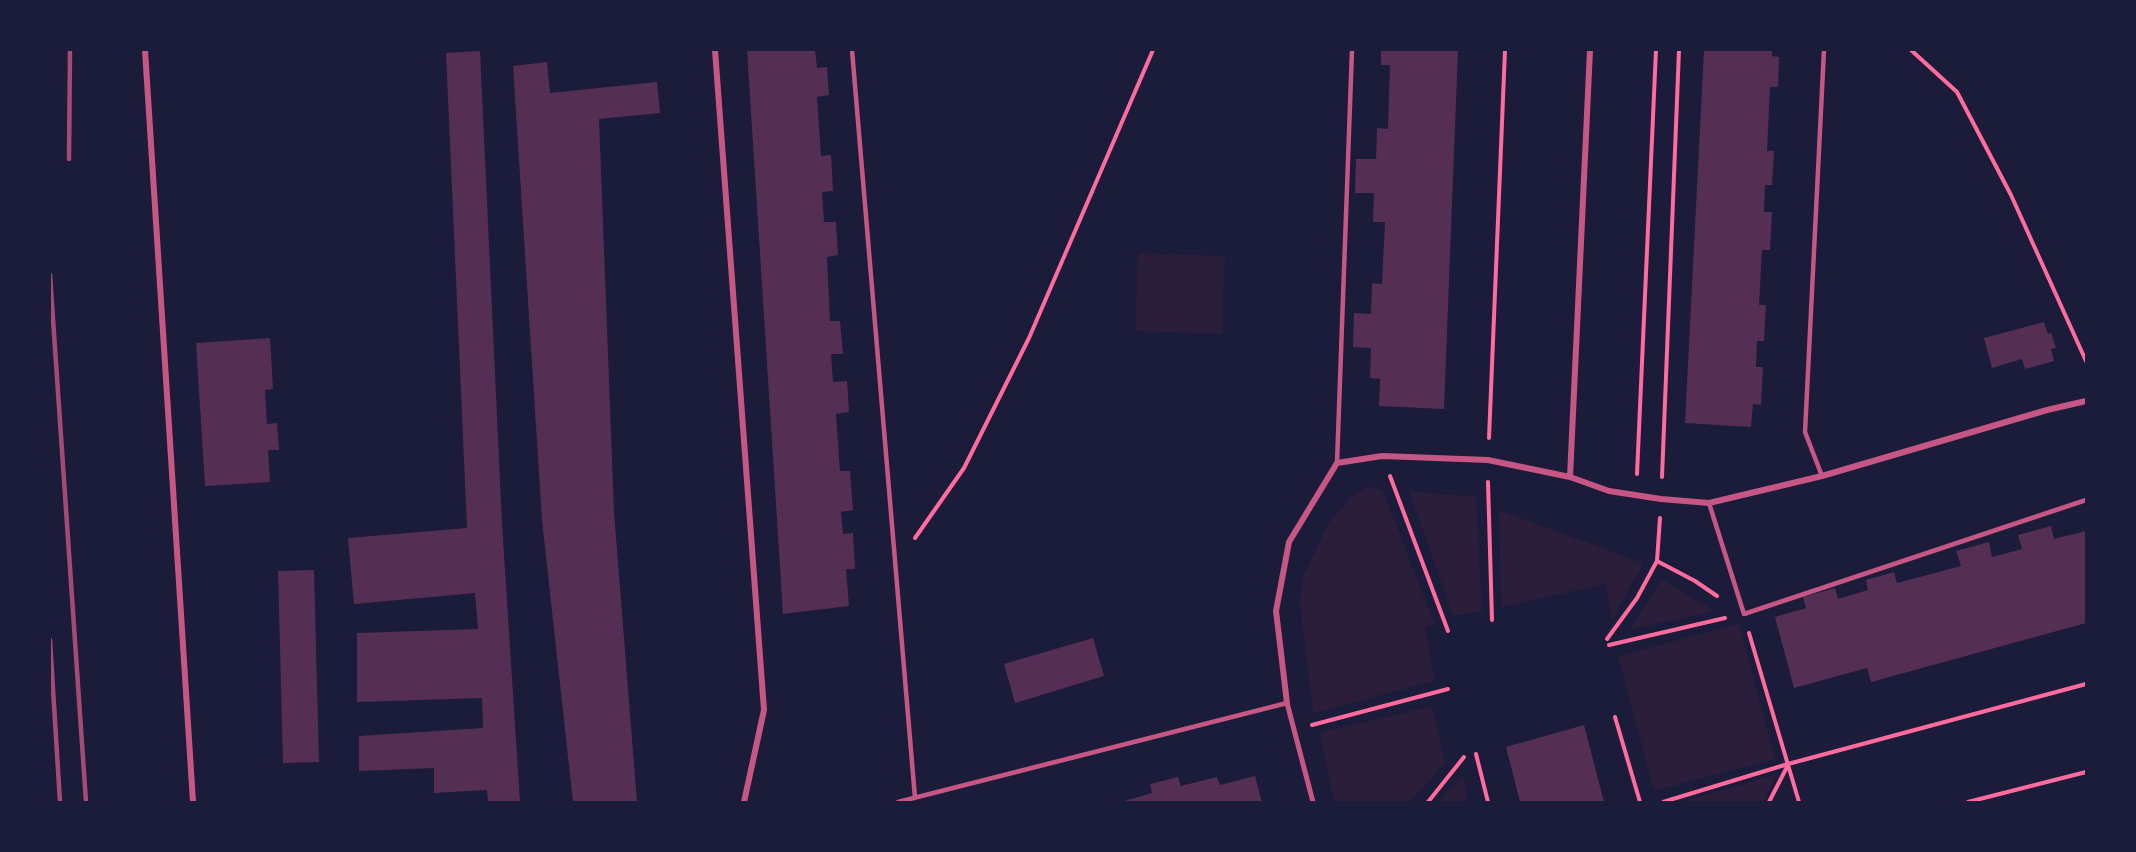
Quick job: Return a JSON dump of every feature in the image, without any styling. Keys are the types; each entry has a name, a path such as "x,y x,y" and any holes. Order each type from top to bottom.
{"street":[{"path":"145,50 193,802"},
{"path":"715,50 764,710 744,802"},
{"path":"1570,477 1590,50"},
{"path":"1313,802 1287,703 1276,611 1289,542 1337,463 1382,456 1488,460 1570,477 1609,491 1709,503 1822,476 2047,410 2086,401"}],"lane":[{"path":"852,50 915,798"},
{"path":"1337,463 1352,50"},
{"path":"1822,476 1805,432 1824,50"},
{"path":"1709,503 1744,614 2086,500"},
{"path":"898,802 1287,703"}],"path":[{"path":"895,566 964,468 1024,348 1153,50"},
{"path":"1492,620 1488,460 1506,50"},
{"path":"1636,496 1656,50"},
{"path":"1607,639 1637,598 1657,561 1679,50"},
{"path":"1911,50 1957,92 2011,195 2086,361"},
{"path":"1382,456 1448,631"},
{"path":"1657,561 1695,581 1744,614 1799,802"},
{"path":"1609,645 1744,614"},
{"path":"1663,802 1788,764 2086,684"},
{"path":"1294,730 1448,689"},
{"path":"1615,717 1640,802"},
{"path":"1476,754 1488,802"},
{"path":"1428,802 1464,757"},
{"path":"1769,802 1788,764"},
{"path":"1968,802 2086,772"}],"shaded area":[{"path":"1138,253 1225,256 1222,334 1135,331"},
{"path":"1369,486 1383,491 1435,625 1425,627 1435,681 1313,713 1300,604 1302,579 1329,522 1353,495"},
{"path":"1409,491 1476,497 1482,611 1453,616"},
{"path":"1499,510 1643,563 1612,620 1606,584 1501,607"},
{"path":"1662,579 1714,611 1630,630"},
{"path":"1739,624 1775,759 1654,791 1618,656"},
{"path":"1432,706 1445,763 1410,802 1334,802 1320,733"},
{"path":"1777,774 1763,802 1682,802"},
{"path":"1463,775 1468,802 1437,802"}],"building":[{"path":"747,50 815,50 817,68 827,67 829,95 817,97 821,156 831,155 833,191 822,192 824,222 836,222 838,255 827,257 830,321 840,321 843,354 831,354 833,382 847,381 849,412 836,414 840,471 850,471 853,510 841,512 843,534 853,533 855,569 846,569 849,606 783,614"},
{"path":"1381,50 1458,50 1444,409 1379,406 1380,379 1370,378 1371,348 1353,347 1354,313 1371,314 1372,283 1382,284 1385,222 1373,222 1374,193 1355,193 1356,159 1376,159 1377,128 1388,129 1390,65 1381,65"},
{"path":"1704,50 1772,50 1772,56 1779,57 1778,87 1770,87 1767,151 1774,151 1772,185 1765,185 1764,212 1772,212 1770,250 1762,250 1759,305 1766,305 1764,341 1757,341 1756,367 1763,367 1761,405 1753,404 1751,427 1685,423"},
{"path":"480,51 502,524 520,802 488,802 487,790 434,793 434,768 359,771 359,736 483,728 482,698 357,702 357,633 478,629 475,593 354,604 348,538 467,528 446,53"},
{"path":"547,62 550,93 657,82 660,113 599,119 614,512 637,802 573,802 542,520 513,66"},
{"path":"2044,322 2056,348 2051,349 2054,361 2025,369 2022,359 1992,368 1984,338"},
{"path":"270,338 273,389 265,390 267,424 277,423 279,450 268,450 270,482 205,486 196,343"},
{"path":"2051,526 2054,539 2086,531 2086,623 1871,682 1867,668 1794,688 1775,617 1806,608 1803,597 1835,588 1838,599 1868,590 1866,580 1894,572 1897,583 1961,566 1956,551 1989,542 1992,557 2022,549 2018,535"},
{"path":"314,570 319,762 283,763 278,571"},
{"path":"1093,638 1104,676 1015,703 1004,664"},
{"path":"1584,725 1604,802 1520,802 1506,747"},
{"path":"1255,776 1262,802 1121,802 1152,793 1150,784 1178,777 1181,786 1217,777 1220,785"}],"railway":[{"path":"69,159 70,50"},
{"path":"50,275 86,802"},
{"path":"50,640 60,802"}]}
